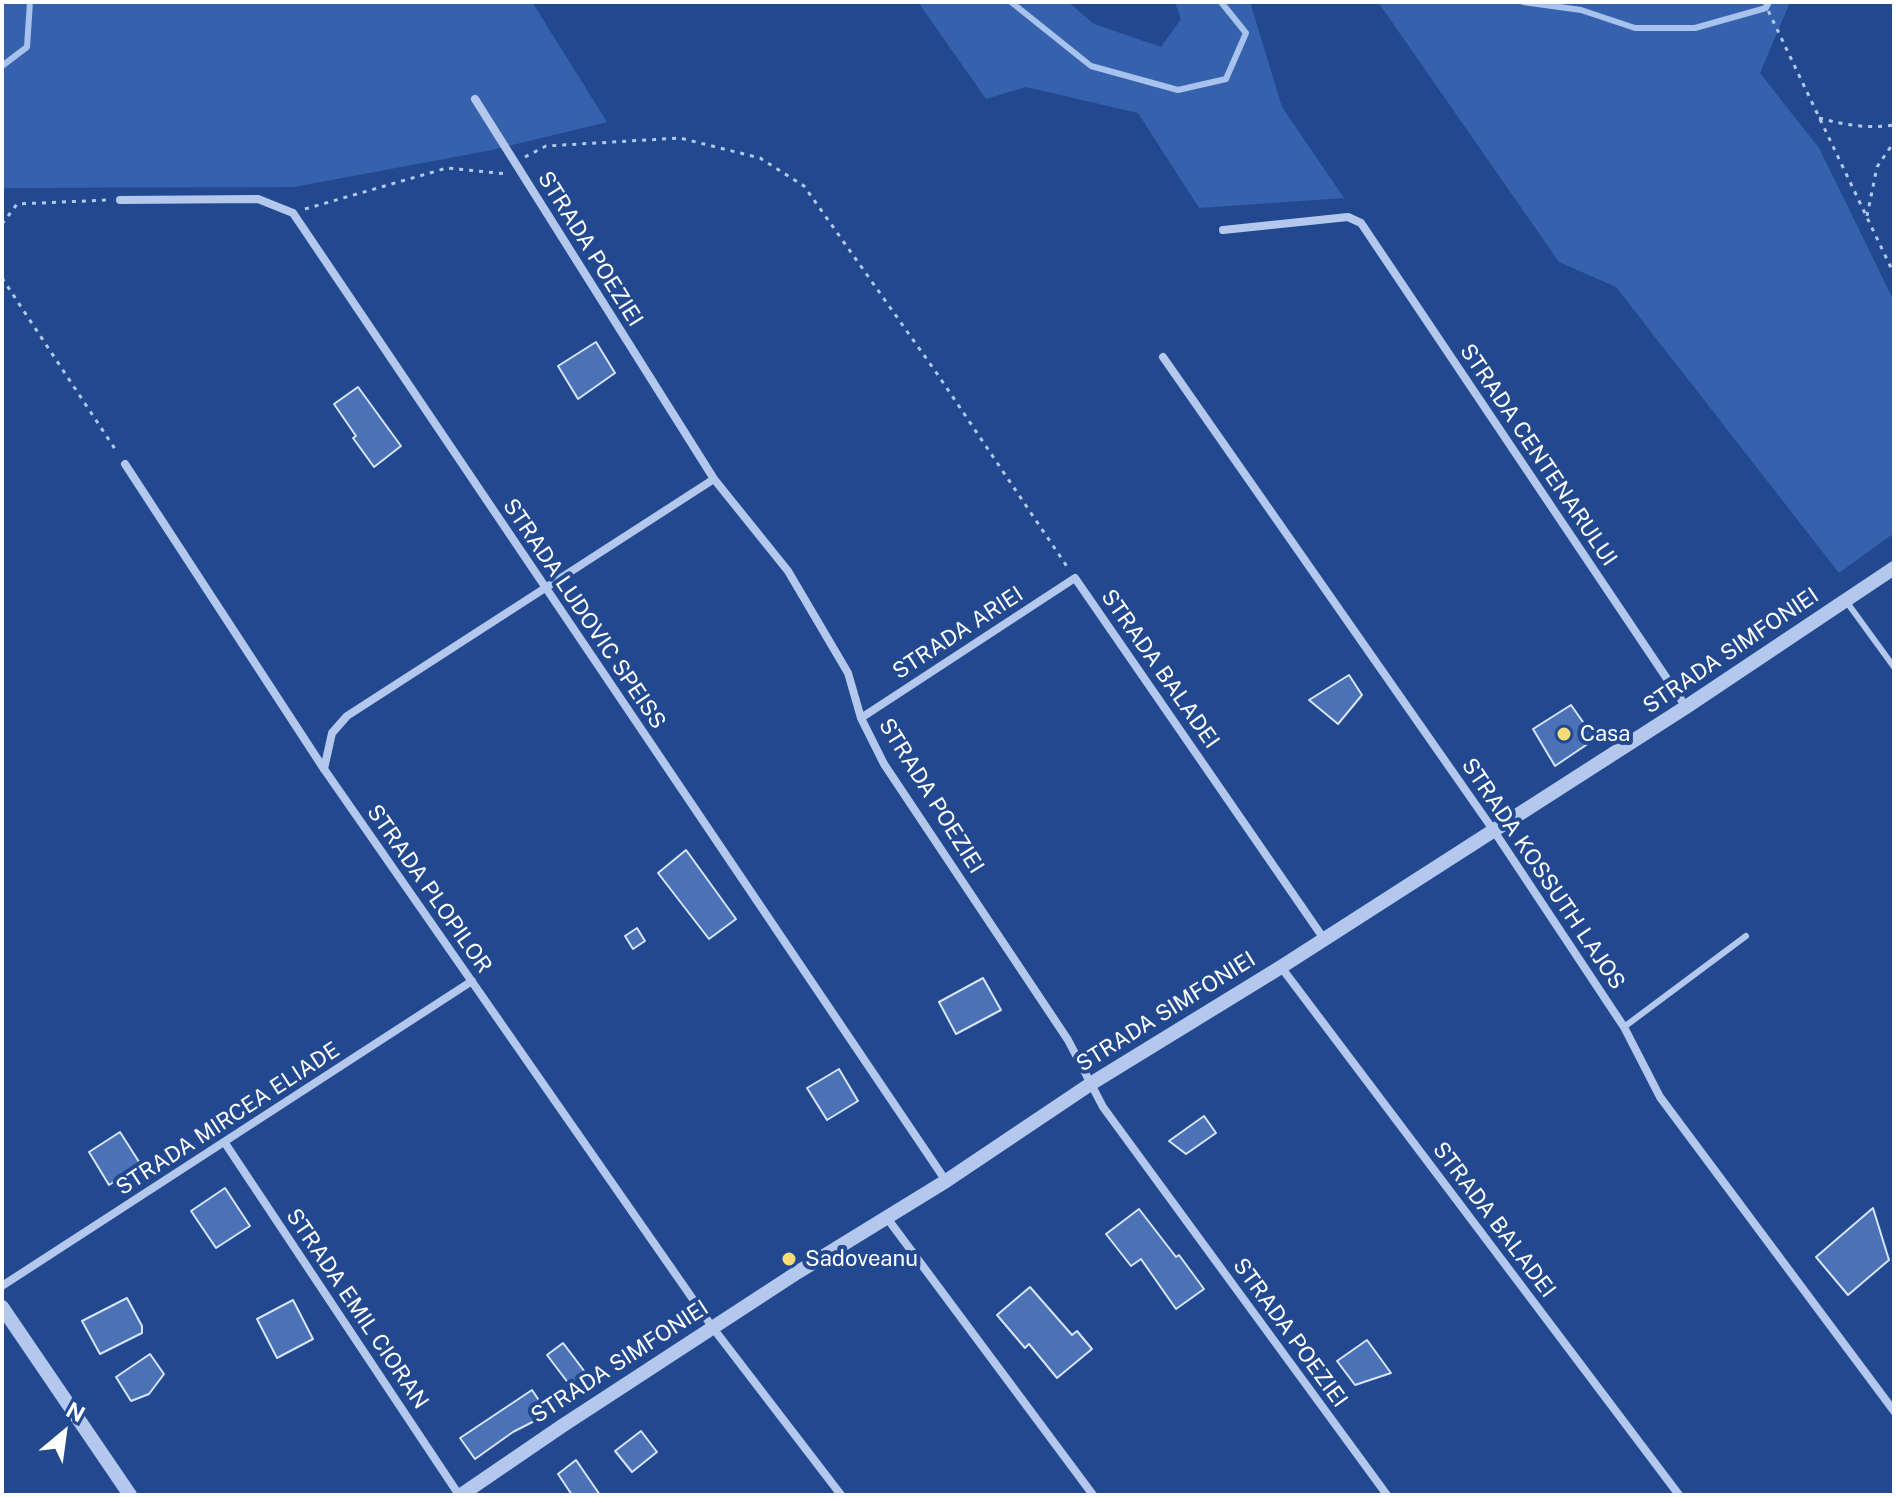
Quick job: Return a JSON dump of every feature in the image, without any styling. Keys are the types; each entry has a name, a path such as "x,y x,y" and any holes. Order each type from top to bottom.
{"street":[{"name":"STRADA POEZIEI","path":"475,99 714,479 788,571 848,673 861,718 884,764 1068,1040 1103,1107 1387,1495"},
{"path":"120,200 258,199 293,213"},
{"name":"STRADA LUDOVIC SPEISS","path":"293,213 946,1181"},
{"name":"STRADA CENTENARULUI","path":"1223,230 1348,217 1361,223 1686,707"},
{"name":"STRADA KOSSUTH LAJOS","path":"1163,357 1494,831 1624,1027 1660,1097 1894,1411"},
{"name":"STRADA PLOPILOR","path":"125,464 324,769 713,1328 841,1495"},
{"path":"324,769 332,733 347,716 714,479"},
{"name":"STRADA SIMFONIEI","path":"460,1495 1092,1083 1281,967 1686,707 1894,568"},
{"name":"STRADA ARIEI","path":"861,718 1075,578"},
{"name":"STRADA BALADEI","path":"1075,578 1324,939"},
{"name":"STRADA BALADEI","path":"1281,967 1679,1495"},
{"name":"STRADA MIRCEA ELIADE","path":"2,1286 472,981"},
{"name":"STRADA EMIL CIORAN","path":"225,1143 460,1495"},
{"path":"887,1218 1093,1495"},
{"path":"2,1307 130,1495"}],"lane":[{"path":"1846,601 1894,667"},
{"path":"1624,1027 1746,936"}],"path":[{"path":"1764,2 1894,274"},
{"path":"1819,118 1847,126 1894,125"},
{"path":"515,163 546,146 680,138 760,158 804,186 938,375 1075,578"},
{"path":"1867,217 1877,167 1894,142"},
{"path":"293,213 447,168 523,176"},
{"path":"2,224 17,204 120,200"},
{"path":"2,278 125,464"}],"shaded area":[{"path":"2,2 532,2 607,122 492,150 294,187 2,188"},
{"path":"918,2 1068,2 1094,24 1161,47 1181,19 1175,2 1250,2 1282,107 1344,198 1199,208 1138,113 1026,87 986,99"},
{"path":"1378,2 1790,2 1760,73 1819,148 1894,301 1894,533 1839,573 1616,287 1559,262"}],"building":[{"path":"596,342 615,373 578,399 558,366"},
{"path":"358,387 401,446 374,467 334,404"},
{"path":"1349,675 1362,695 1338,724 1309,700"},
{"name":"Casa","path":"1571,705 1595,739 1555,766 1533,729"},
{"path":"686,850 736,919 709,939 658,873"},
{"path":"637,928 645,941 633,949 625,936"},
{"path":"983,978 1001,1010 956,1034 939,1002"},
{"path":"839,1069 858,1101 827,1120 807,1088"},
{"path":"1204,1116 1216,1133 1186,1154 1169,1141"},
{"path":"120,1132 141,1165 109,1185 89,1152"},
{"path":"225,1188 250,1226 216,1248 191,1211"},
{"path":"1873,1208 1889,1260 1848,1295 1816,1257"},
{"path":"1139,1209 1204,1289 1176,1309 1141,1259 1131,1266 1106,1234"},
{"path":"1030,1287 1072,1335 1077,1331 1092,1349 1057,1378 1029,1344 1025,1348 997,1315"},
{"path":"127,1298 142,1326 142,1333 100,1354 82,1321"},
{"path":"293,1300 313,1339 277,1358 257,1319"},
{"path":"1367,1340 1391,1373 1355,1385 1337,1361"},
{"path":"563,1343 588,1376 572,1388 547,1355"},
{"path":"150,1354 164,1374 149,1394 131,1401 116,1377"},
{"path":"532,1390 548,1414 513,1432 475,1459 460,1438"},
{"path":"641,1431 657,1452 632,1472 615,1451"},
{"path":"576,1460 600,1495 572,1495 558,1474"}],"waterway":[{"path":"2,66 27,47 30,2"},
{"path":"1011,2 1091,66 1178,90 1226,79 1246,33 1221,2"},
{"path":"1523,2 1581,10 1635,28 1695,28 1766,8 1769,2"}],"place":[{"name":"Casa","path":"1564,734"},
{"name":"Sadoveanu","path":"789,1259"}]}
